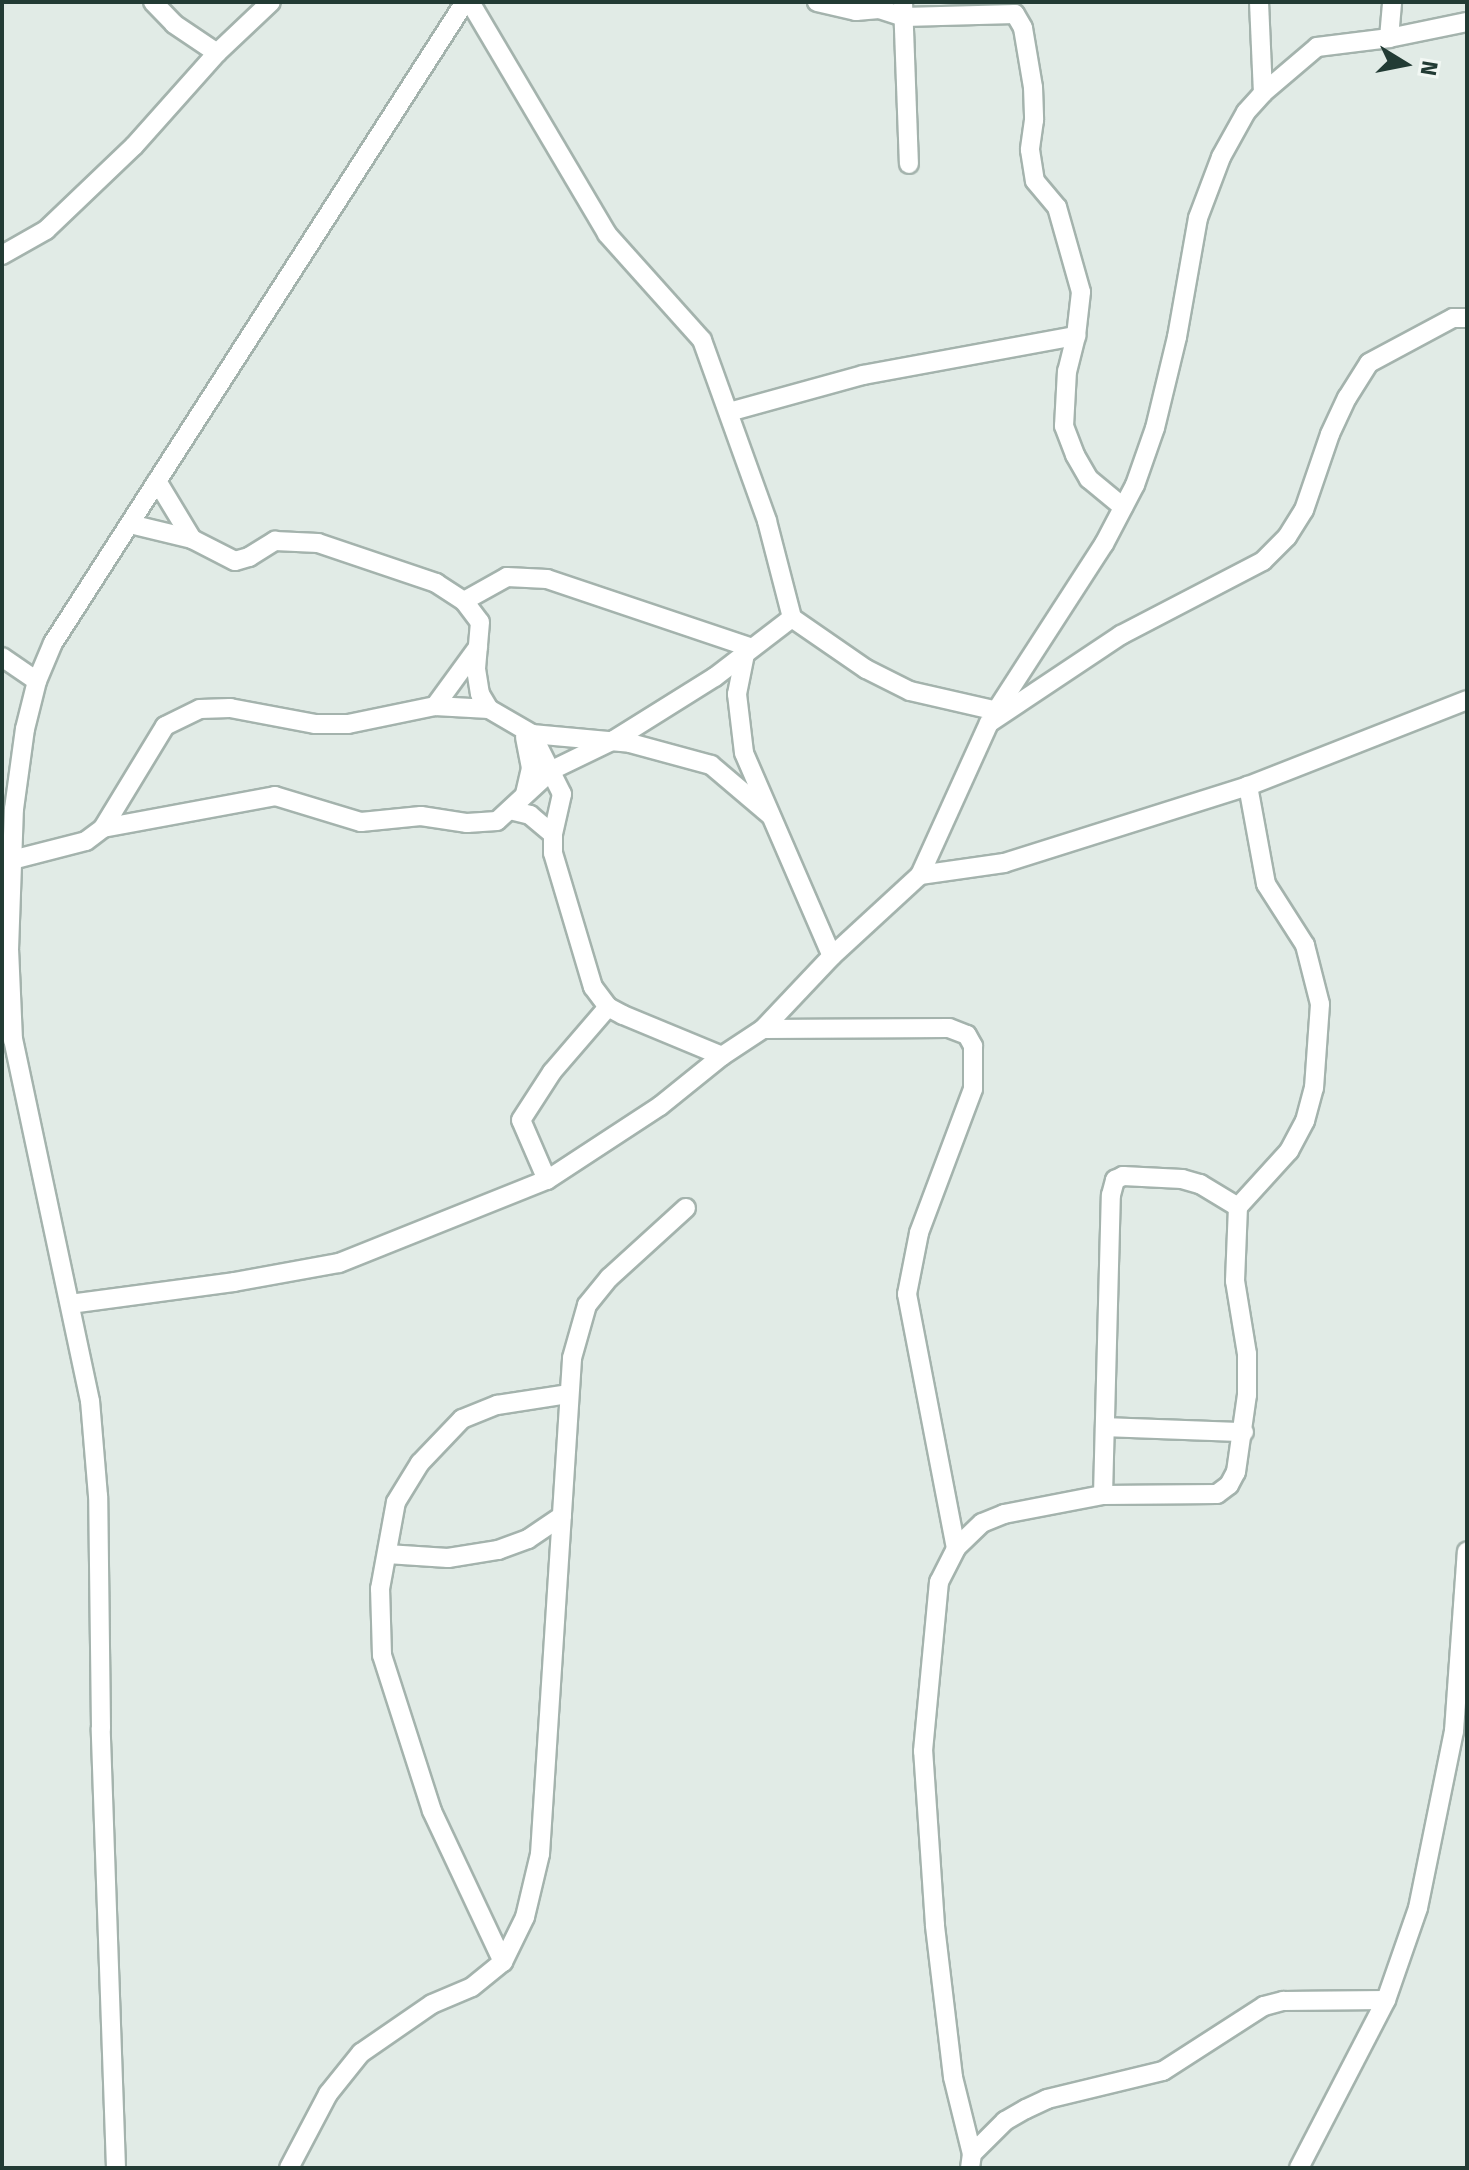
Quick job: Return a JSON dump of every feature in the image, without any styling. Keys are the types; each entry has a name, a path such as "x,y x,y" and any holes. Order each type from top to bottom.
{"street":[{"path":"153,2 174,24 217,53"},
{"path":"2,255 46,230 134,146 217,53 271,2"},
{"path":"116,2168 101,1728 98,1496 90,1401 13,1040 9,950 12,860 14,809 25,729 37,681 53,643 468,2 607,234 702,340 767,521 792,618 866,669 910,691 993,717"},
{"path":"817,2 856,11 879,9 1015,14 1023,28 1033,87 1034,120 1030,150 1035,181 1057,207 1081,292 1076,336 1067,371 1064,426 1075,455 1089,479 1123,507"},
{"path":"1259,2 1263,93"},
{"path":"1389,38 1392,2"},
{"path":"903,10 909,164"},
{"path":"70,1304 234,1282 339,1263 547,1180 660,1106 722,1056 763,1029 832,956 920,875 993,717 1135,485 1155,428 1177,337 1198,218 1221,157 1246,112 1263,93 1317,47 1389,38 1467,22"},
{"path":"993,717 1121,635 1263,561 1287,537 1304,510 1330,434 1347,398 1369,363 1453,318 1467,318"},
{"path":"729,412 863,375 1076,336"},
{"path":"157,481 192,539"},
{"path":"130,524 192,539 235,561 249,557 275,541 318,543 436,583 464,601 480,622 476,669 480,694 489,709"},
{"path":"464,601 507,577 547,579 749,651"},
{"path":"103,828 275,796 361,822 421,816 467,823 497,821 552,770 614,740 715,677 792,618"},
{"path":"435,706 478,646"},
{"path":"749,651 737,694 737,718 744,753 832,956"},
{"path":"2,657 37,681"},
{"path":"920,875 1004,863 1248,786 1467,700"},
{"path":"12,860 86,841 103,828 165,726 200,709 230,708 315,724 348,724 435,706 489,709 524,730 552,770 562,794 553,834 557,872 593,987 608,1007 722,1056"},
{"path":"524,730 614,740 677,753 711,765 770,815"},
{"path":"524,730 531,755 525,795"},
{"path":"971,2161 953,2077 935,1925 923,1751 939,1582 956,1548 982,1523 1004,1514 1103,1495 1217,1494 1229,1485 1236,1472 1244,1432 1247,1354 1235,1281 1238,1207 1289,1151 1305,1121 1314,1088 1320,1004 1305,945 1266,884 1248,786"},
{"path":"510,810 530,815 553,834"},
{"path":"547,1180 521,1120 552,1072 608,1007"},
{"path":"763,1029 949,1028 967,1035 973,1046 973,1089 919,1233 907,1294 956,1548"},
{"path":"1103,1495 1115,1180 1123,1176 1182,1179 1200,1184 1238,1207"},
{"path":"289,2168 328,2094 361,2053 432,2004 472,1987 503,1962 525,1917 540,1854 572,1358 587,1305 609,1278 686,1208"},
{"path":"503,1962 432,1811 382,1655 380,1589 396,1502 420,1463 462,1419 497,1405 569,1394"},
{"path":"1105,1427 1244,1432"},
{"path":"387,1554 448,1558 498,1550 528,1539 562,1516"},
{"path":"1299,2168 1386,2000 1418,1908 1454,1731 1467,1551"},
{"path":"971,2161 1005,2121 1026,2109 1047,2099 1163,2071 1264,2006 1283,2001 1386,2000"}]}
